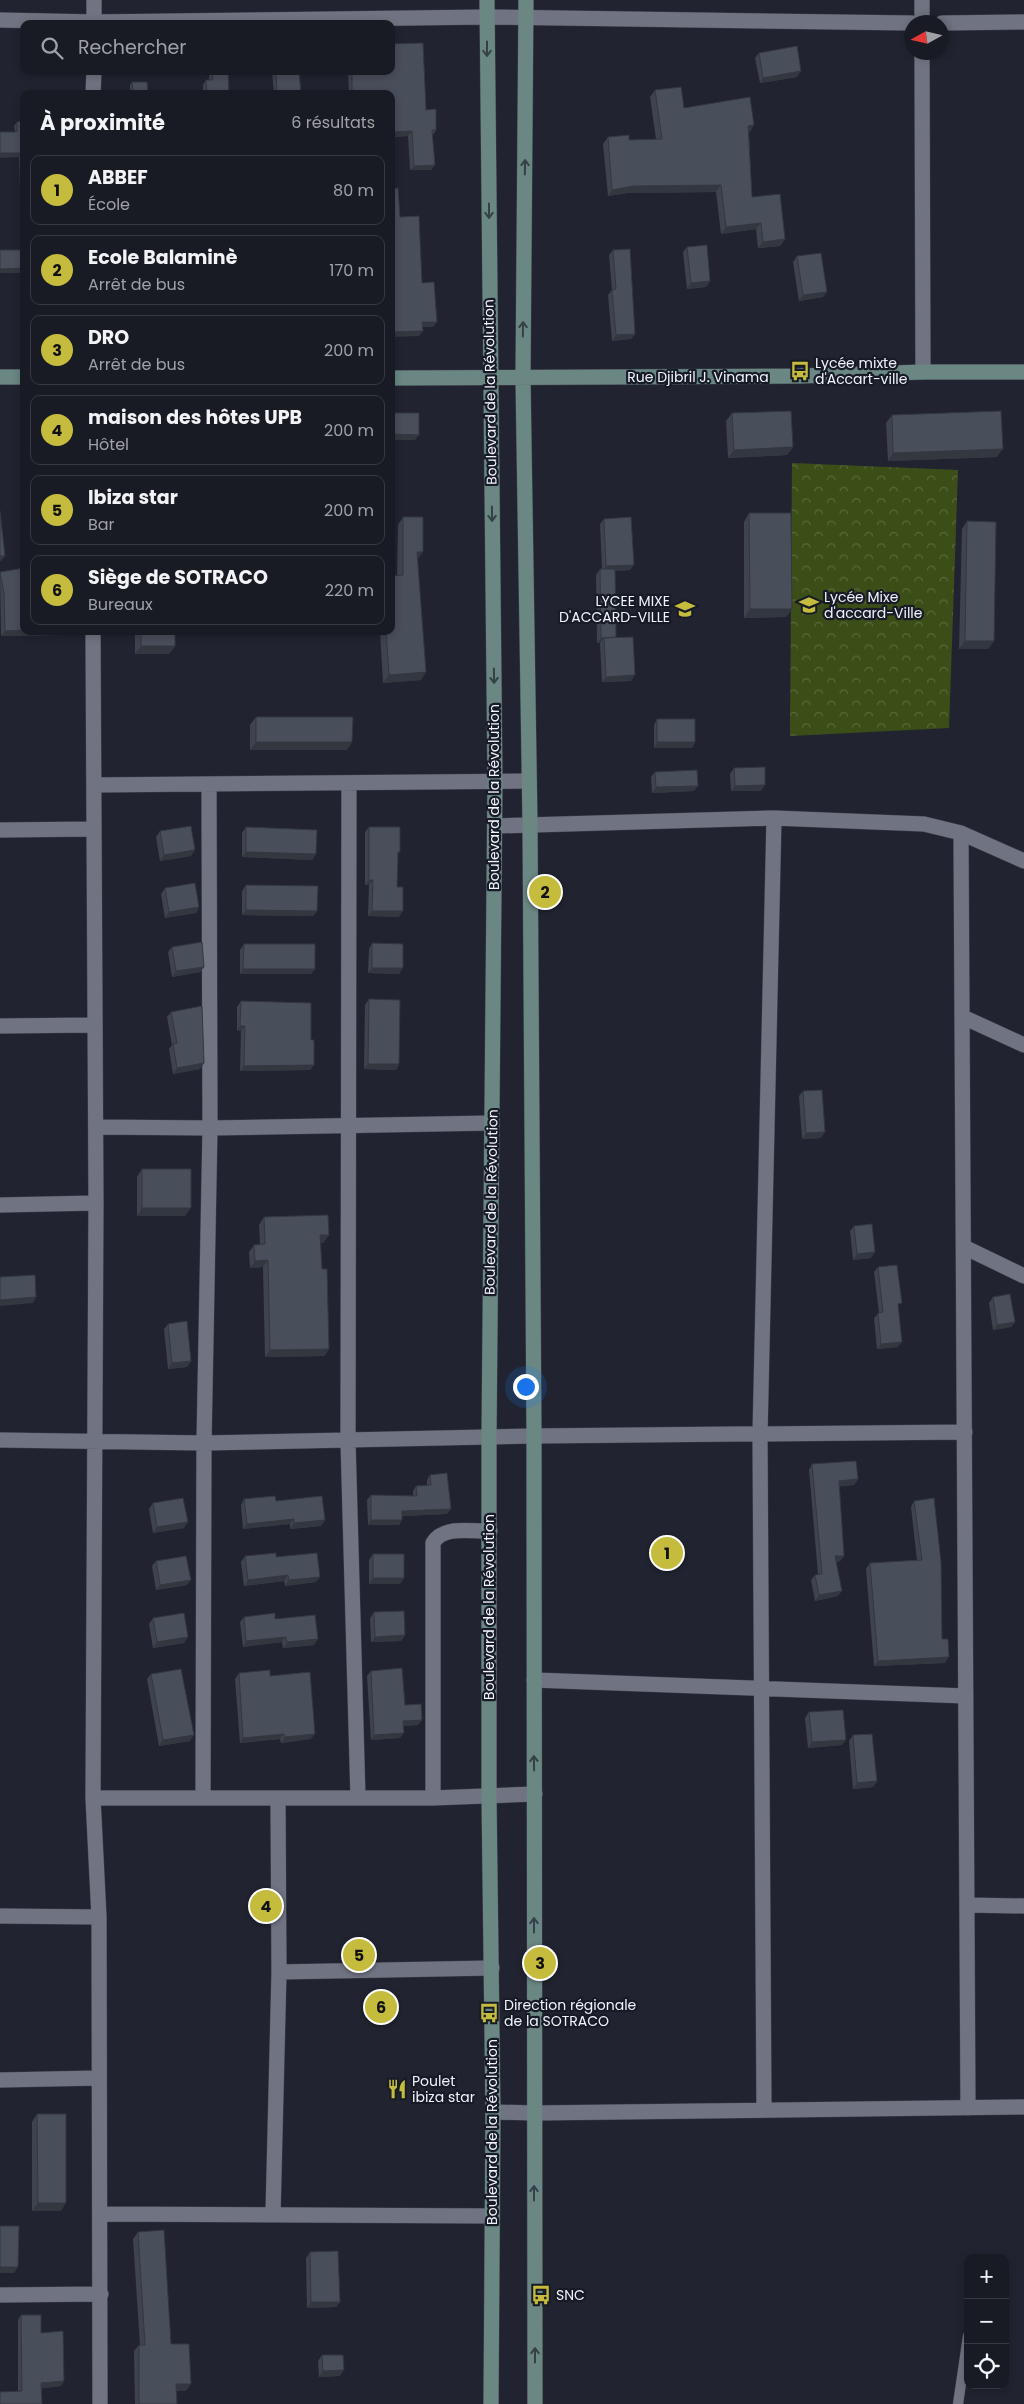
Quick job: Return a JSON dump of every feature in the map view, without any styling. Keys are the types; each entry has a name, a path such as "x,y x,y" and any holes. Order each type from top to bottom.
{"main road":[{"name":"Boulevard de la Révolution","path":"487,0 495,780 489,1437 489,1796 493,2112 492,2404"},
{"path":"526,0 523,378 530,824 534,1436 535,2404"},
{"name":"Rue Djibril J. Vinama","path":"395,378 490,379 1024,372"},
{"path":"0,377 20,377"}],"street":[{"path":"94,0 94,20"},
{"path":"922,0 922,15"},
{"path":"290,20 526,17 904,23"},
{"path":"0,20 20,21"},
{"path":"949,23 1024,22"},
{"path":"922,60 923,372"},
{"path":"93,90 94,75"},
{"path":"93,635 96,1127 94,1798 99,1917 100,2404"},
{"path":"94,785 529,781"},
{"path":"349,783 350,1125 348,1441 358,1798"},
{"path":"203,1798 204,1443 210,1128 209,784"},
{"path":"495,826 774,818 924,824 961,833 1024,861"},
{"path":"764,2110 760,1435 774,818"},
{"path":"0,830 94,829"},
{"path":"961,833 968,2108"},
{"path":"963,1017 1024,1045"},
{"path":"0,1026 95,1025"},
{"path":"96,1127 210,1128 492,1123"},
{"path":"0,1205 96,1203"},
{"path":"964,1247 1024,1276"},
{"path":"0,1440 204,1443 534,1436 965,1432"},
{"path":"433,1798 433,1543 437,1536 444,1532 490,1531"},
{"path":"534,1680 966,1696"},
{"path":"94,1798 433,1798 535,1794"},
{"path":"273,2214 279,1972 278,1798"},
{"path":"967,1905 1024,1906"},
{"path":"0,1916 99,1917"},
{"path":"279,1972 492,1968"},
{"path":"0,2080 99,2078"},
{"path":"493,2112 534,2114 1024,2107"},
{"path":"101,2214 492,2216"},
{"path":"0,2295 101,2294"}],"lane":[{"path":"958,2404 967,2344"}],"green space":[{"path":"792,463 958,470 949,728 790,736"}],"building":[{"path":"423,43 426,110 436,109 436,130 432,130 435,165 414,166 412,131 395,132 395,90 352,90 352,75 395,75 395,44"},
{"path":"797,46 801,71 763,78 759,53"},
{"path":"212,75 228,75 229,90 207,90 206,80 213,80"},
{"path":"276,75 299,75 301,90 277,90"},
{"path":"132,82 147,82 148,90 133,90"},
{"path":"681,87 684,108 750,97 754,125 748,126 752,197 780,194 785,239 763,242 761,223 726,227 721,185 633,186 612,190 608,137 629,135 629,140 662,139 655,90"},
{"path":"17,122 20,122 20,153 0,153 0,132 17,132"},
{"path":"395,188 398,188 400,217 419,216 422,283 434,282 437,322 422,322 423,331 395,332"},
{"path":"707,245 710,281 691,283 687,247"},
{"path":"630,249 635,334 616,335 612,290 616,289 613,250"},
{"path":"0,250 20,250 20,268 0,269"},
{"path":"821,253 827,292 803,295 797,256"},
{"path":"791,411 793,447 734,450 732,413"},
{"path":"1001,411 1003,449 893,453 892,415"},
{"path":"395,413 419,413 419,435 395,434"},
{"path":"0,511 5,556 0,556"},
{"name":"Lycée Mixe d'accard-Ville","path":"749,513 791,513 792,609 750,609"},
{"path":"403,517 423,517 423,552 417,552 426,672 389,675 386,635 395,635 395,576 403,575"},
{"path":"631,517 634,565 606,566 604,519"},
{"name":"Lycée Mixe d'accard-Ville","path":"967,521 996,522 994,641 965,641"},
{"path":"20,569 20,630 5,631 4,593 0,572"},
{"path":"600,569 615,569 616,637 601,638"},
{"path":"141,635 175,635 175,646 141,646"},
{"path":"633,637 635,675 606,677 604,638"},
{"path":"256,717 353,717 352,742 256,742"},
{"path":"657,719 695,719 695,742 657,742"},
{"path":"765,767 765,785 735,786 734,768"},
{"path":"697,770 698,786 656,787 655,772"},
{"path":"191,826 195,850 164,855 160,831"},
{"path":"246,827 317,830 316,854 246,852"},
{"path":"369,827 400,827 397,887 403,887 403,911 372,911 373,880 369,880"},
{"path":"195,883 199,907 169,912 165,888"},
{"path":"246,885 318,886 317,911 246,910"},
{"path":"202,942 204,967 176,971 172,947"},
{"path":"372,943 403,944 403,968 372,968"},
{"path":"244,944 315,944 315,969 243,969"},
{"path":"369,999 400,1000 399,1064 368,1064"},
{"path":"241,1001 311,1003 311,1040 314,1040 314,1065 244,1066 245,1026 240,1026"},
{"path":"202,1006 204,1063 177,1068 173,1044 177,1043 171,1012"},
{"path":"822,1090 825,1132 806,1133 803,1091"},
{"path":"142,1169 191,1169 191,1208 142,1208"},
{"path":"328,1215 329,1235 320,1235 322,1269 327,1269 329,1349 270,1350 268,1260 255,1261 254,1245 265,1244 264,1217"},
{"path":"872,1224 875,1252 857,1254 854,1226"},
{"path":"897,1265 902,1303 898,1304 902,1342 881,1344 878,1313 883,1312 878,1267"},
{"path":"35,1275 36,1297 0,1300 0,1277"},
{"path":"1010,1294 1015,1322 997,1325 993,1297"},
{"path":"187,1321 191,1361 172,1363 168,1324"},
{"path":"856,1461 858,1479 839,1481 844,1556 835,1556 842,1591 819,1595 815,1575 822,1574 812,1464"},
{"path":"447,1473 451,1509 402,1511 402,1520 371,1520 371,1495 417,1496 416,1486 431,1485 430,1475"},
{"path":"275,1496 276,1501 322,1496 325,1520 294,1523 294,1519 247,1524 244,1499"},
{"path":"183,1498 188,1522 157,1527 153,1503"},
{"path":"934,1498 941,1562 942,1639 948,1639 949,1657 878,1661 870,1563 922,1560 914,1501"},
{"path":"276,1553 276,1557 317,1553 320,1577 289,1580 288,1575 248,1580 245,1556"},
{"path":"373,1554 404,1554 404,1578 373,1578"},
{"path":"186,1556 191,1580 160,1585 156,1561"},
{"path":"404,1611 405,1635 375,1637 374,1612"},
{"path":"184,1613 188,1637 157,1642 153,1618"},
{"path":"275,1613 275,1619 315,1615 318,1639 287,1642 286,1637 246,1641 244,1617"},
{"path":"402,1668 405,1705 421,1704 422,1720 403,1721 404,1733 374,1735 371,1671"},
{"path":"181,1669 194,1735 163,1740 151,1674"},
{"path":"270,1670 270,1676 310,1672 315,1734 285,1737 284,1734 243,1738 239,1673"},
{"path":"843,1710 846,1740 812,1742 809,1712"},
{"path":"872,1734 877,1781 857,1783 853,1735"},
{"path":"37,2114 66,2114 66,2203 38,2203"},
{"path":"0,2226 19,2226 18,2267 0,2267"},
{"path":"164,2230 171,2344 189,2344 191,2384 176,2384 177,2404 139,2404 139,2345 145,2345 138,2232"},
{"path":"338,2251 340,2302 311,2302 310,2252"},
{"path":"21,2315 41,2315 41,2333 63,2331 64,2381 41,2383 42,2404 0,2404 0,2392 22,2391"},
{"path":"322,2355 343,2355 344,2370 323,2371"}],"place":[{"name":"Lycée mixte d'Accart-ville","path":"800,371"},
{"name":"Lycée Mixe d'accard-Ville","path":"809,605"},
{"name":"LYCEE MIXE D'ACCARD-VILLE","path":"685,609"},
{"name":"Ecole Balaminè","path":"545,892"},
{"name":"ABBEF","path":"667,1553"},
{"name":"maison des hôtes UPB","path":"266,1906"},
{"name":"Ibiza star","path":"359,1955"},
{"name":"DRO","path":"540,1963"},
{"name":"Siège de SOTRACO","path":"381,2007"},
{"name":"Direction régionale de la SOTRACO","path":"489,2013"},
{"name":"Poulet ibiza star","path":"397,2089"},
{"name":"SNC","path":"541,2295"}]}
